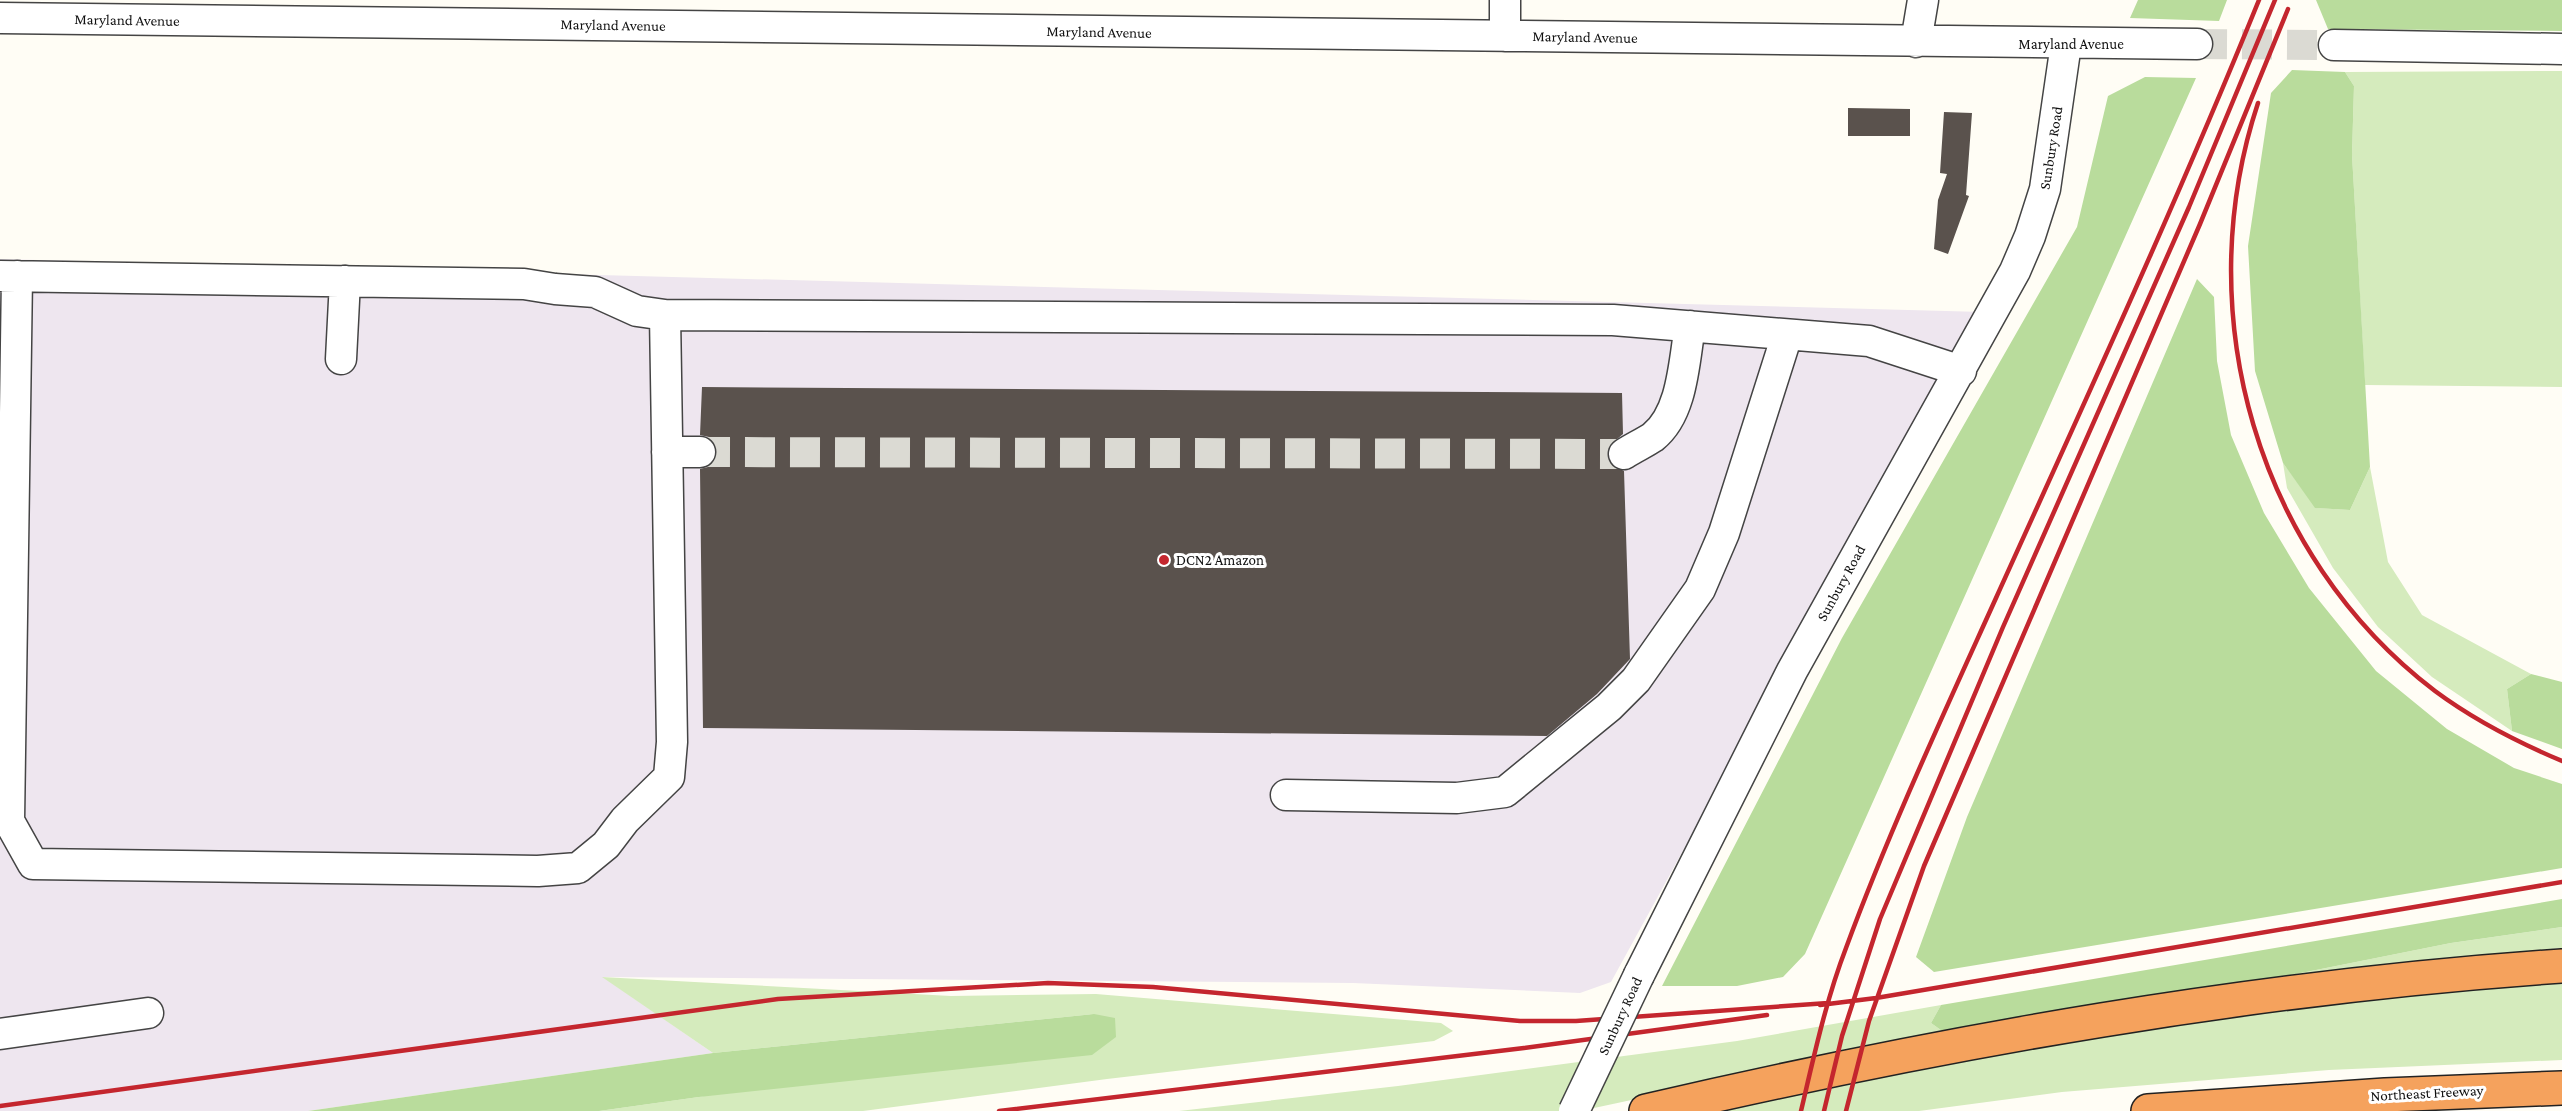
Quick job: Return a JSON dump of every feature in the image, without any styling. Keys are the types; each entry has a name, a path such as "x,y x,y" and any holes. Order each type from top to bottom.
{"highway":[{"path":"1646,1111 1963,1043 2195,1005 2339,986 2562,966"},
{"name":"Northeast Freeway","path":"2148,1111 2385,1095 2562,1088"}],"street":[{"path":"1505,0 1505,36"},
{"path":"1916,42 1923,0"},
{"name":"Maryland Avenue","path":"0,18 481,12 1505,36 2198,44"},
{"name":"Sunbury Road","path":"1574,1111 1639,975 1792,671 2015,271 2045,189 2066,44"},
{"path":"2334,45 2562,49"},
{"path":"665,315 672,742 669,777 625,820 606,844 578,868 538,871 33,864 9,821 6,699 9,276 524,284 555,289 595,291 637,311 665,315 1601,320 1869,341 1961,371"},
{"path":"342,359 345,281"},
{"path":"1624,454 1654,436 1671,414 1681,382 1690,326"},
{"path":"1286,795 1457,798 1505,792 1609,707 1636,680 1700,589 1724,533 1787,335"},
{"path":"667,452 700,452"},
{"path":"0,1034 148,1013"}],"shaded area":[{"path":"0,259 1983,312 1781,672 1611,982 1580,993 1353,983 603,977 713,1053 308,1111 0,1111"}],"green space":[{"path":"2138,0 2227,0 2219,21 2130,18"},
{"path":"2316,0 2562,0 2562,31 2328,29"},
{"path":"2292,70 2345,72 2354,86 2352,155 2370,467 2350,510 2315,508 2283,463 2255,371 2248,246 2271,93"},
{"path":"2562,71 2562,387 2365,385 2352,155 2354,86 2345,72"},
{"path":"2145,77 2196,78 1805,954 1783,977 1737,986 1662,986 1842,638 2077,227 2108,96"},
{"path":"2197,279 2214,297 2217,361 2231,435 2264,513 2309,588 2376,671 2447,729 2514,768 2562,784 2562,868 1934,972 1916,957 1967,817"},
{"path":"2283,463 2316,508 2350,510 2370,467 2388,562 2422,615 2531,674 2507,689 2512,731 2432,677 2378,627 2333,568 2287,488"},
{"path":"2531,674 2562,682 2562,749 2512,731 2507,689"},
{"path":"2562,899 2562,927 2451,943 2286,976 1945,1033 1931,1023 1941,1005"},
{"path":"2562,927 2562,948 2286,976 2451,943"},
{"path":"602,977 951,996 1096,994 1441,1023 1453,1031 1434,1041 1107,1079 863,1111 599,1111 699,1097 1094,1014 713,1053"},
{"path":"2562,982 2562,1060 2329,1070 2062,1092 1919,1111 1710,1111 2017,1048 2186,1020 2373,997"},
{"path":"1941,1005 1931,1023 1945,1033 1580,1111 1179,1111 1398,1086 1737,1041"},
{"path":"1094,1014 1115,1018 1116,1037 1092,1055 699,1097 599,1111 308,1111 713,1053"}],"building":[{"path":"1848,108 1910,109 1910,136 1848,136"},
{"path":"1944,112 1972,113 1966,195 1969,196 1948,254 1934,249 1938,200 1947,174 1940,173"},
{"name":"DCN2 Amazon","path":"702,387 1622,393 1623,434 1609,446 1607,454 1610,464 1624,471 1630,659 1597,694 1547,736 703,728 700,469 708,467 715,461 717,451 709,437 700,435"}],"tunnel":[{"path":"2197,44 2334,45"},
{"path":"700,452 1624,454"}],"railway":[{"path":"1801,1111 1832,988 1899,815 2163,226 2259,0"},
{"path":"1824,1111 1842,1036 1880,919 2003,627 2189,207 2275,0"},
{"path":"1846,1111 1869,1021 1924,866 2200,224 2288,9"},
{"path":"2258,103 2238,183 2231,265 2236,346 2254,425 2282,501 2322,571 2373,635 2450,702 2496,730 2562,761"},
{"path":"1820,1005 1876,998 2562,882"},
{"path":"0,1106 778,999 1048,983 1153,987 1520,1021 1576,1021 1828,1003"},
{"path":"999,1111 1524,1048 1767,1015"}],"place":[{"name":"DCN2 Amazon","path":"1164,560"}]}
